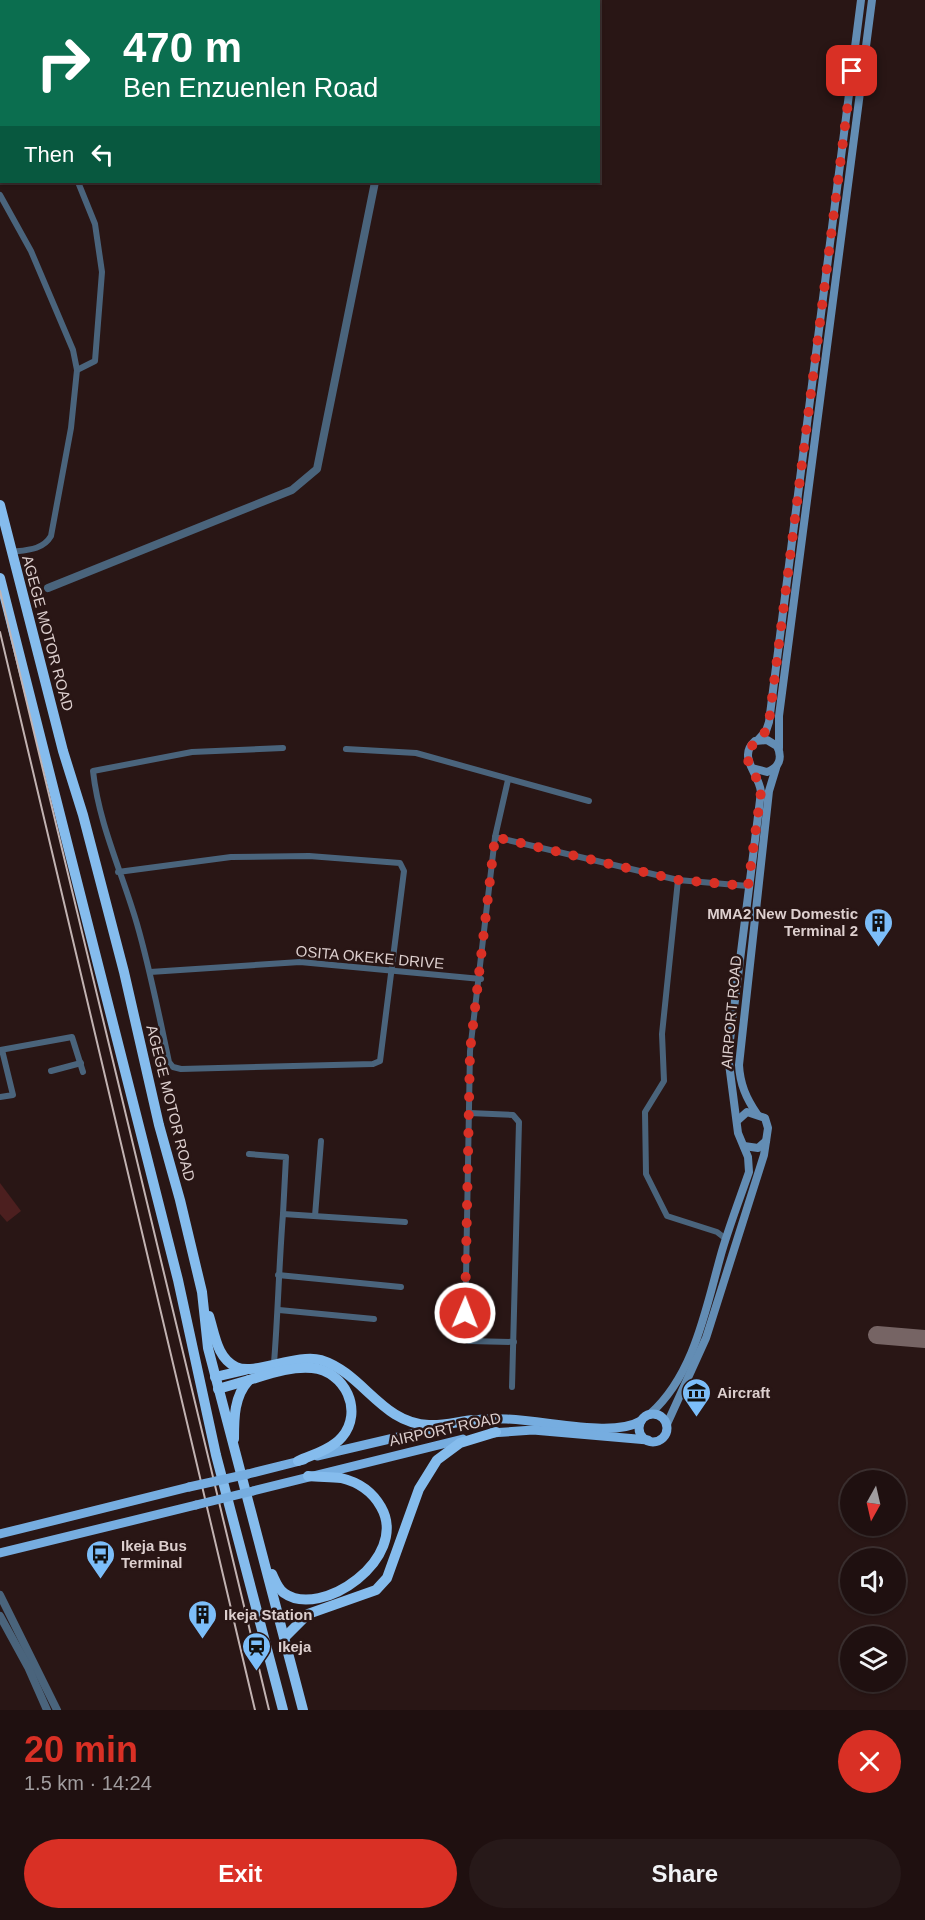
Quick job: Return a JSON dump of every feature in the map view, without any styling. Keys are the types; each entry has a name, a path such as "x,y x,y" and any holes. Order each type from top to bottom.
{"highway":[{"name":"AGEGE MOTOR ROAD","path":"0,506 63,751 124,972 201,1292 207,1348 303,1710"},
{"path":"0,578 62,819 137,1128 178,1280 216,1455 283,1710"},
{"path":"62,819 82,815"},
{"path":"201,1292 221,1354 247,1375"},
{"path":"218,1389 274,1363 320,1359 355,1380 394,1416 428,1425 474,1420"},
{"path":"215,1377 313,1368 332,1375 346,1388 353,1406 351,1423 342,1438 298,1461"},
{"path":"234,1454 234,1414 247,1375"},
{"path":"284,1638 308,1614 376,1590 387,1578 419,1490 437,1460 460,1443 496,1432"},
{"path":"263,1554 281,1590 286,1595 301,1599 341,1589 360,1578 375,1564 383,1548 387,1527 384,1512 376,1497 364,1486 342,1479 308,1476"}],"main road":[{"path":"861,0 769,722 766,731 747,751 752,768 762,773 776,767 780,752 778,728 872,0"},
{"path":"755,741 767,740 777,746 780,752"},
{"name":"AIRPORT ROAD","path":"757,1114 744,1094 739,1065 769,791 776,767"},
{"name":"AIRPORT ROAD","path":"738,1120 729,1067 729,1030 761,792 758,778 752,768"},
{"path":"747,1112 757,1114 765,1118 768,1128 762,1163 706,1338 667,1424 663,1438 655,1441 648,1440 640,1432 641,1421 666,1398 686,1364 699,1332 726,1239 749,1172 744,1146 738,1133 738,1120 747,1112"},
{"path":"744,1146 758,1148 766,1140"},
{"path":"650,1414 662,1417 667,1424"},
{"name":"AIRPORT ROAD","path":"0,1534 474,1420 526,1419 620,1429 641,1421"},
{"name":"AIRPORT ROAD","path":"0,1553 308,1476 496,1432 533,1430 648,1440"}],"street":[{"path":"77,370 95,361 102,272 95,224 78,183"},
{"path":"48,588 292,490 317,470 375,183"},
{"path":"0,195 31,251 73,350 77,370 71,428 51,536 46,544 40,547 11,552"},
{"path":"118,872 231,856 309,856 400,862 404,871 380,1061 373,1064 181,1069 173,1067 169,1062 150,972 136,921 118,872 97,804 93,771 192,752 283,748"},
{"path":"346,748 416,753 589,801"},
{"path":"508,780 495,837 481,979 470,1051 465,1339 469,1341 514,1341"},
{"path":"495,837 678,880 748,886"},
{"path":"678,880 662,1034 664,1081 645,1112 646,1174 667,1216 717,1232 726,1239"},
{"name":"OSITA OKEKE DRIVE","path":"150,972 300,962 481,979"},
{"path":"0,1097 13,1095 1,1050 69,1036 74,1039 83,1072"},
{"path":"51,1071 81,1063"},
{"path":"469,1113 513,1115 519,1122 512,1387"},
{"path":"315,1216 321,1140"},
{"path":"249,1154 286,1157 278,1275 279,1310 274,1363"},
{"path":"283,1214 405,1222"},
{"path":"278,1275 401,1287"},
{"path":"279,1310 374,1319"},
{"path":"0,1595 57,1710"},
{"path":"0,1616 28,1666 47,1710"}],"shaded area":[{"path":"0,1183 21,1211 7,1222 0,1214"}],"taxiway":[{"path":"877,1335 925,1339"}],"railway":[{"path":"0,591 269,1710"},
{"path":"0,632 255,1710"}],"place":[{"name":"MMA2 New Domestic Terminal 2","path":"879,948"},
{"name":"Aircraft","path":"696,1418"},
{"name":"Ikeja Bus Terminal","path":"100,1580"},
{"name":"Ikeja Station","path":"203,1640"},
{"name":"Ikeja","path":"257,1672"}],"route":[{"path":"465,1313 470,1051 481,979 495,837 678,880 748,886 761,792 758,778 748,763 747,751 762,737 769,722 852,71"}]}
